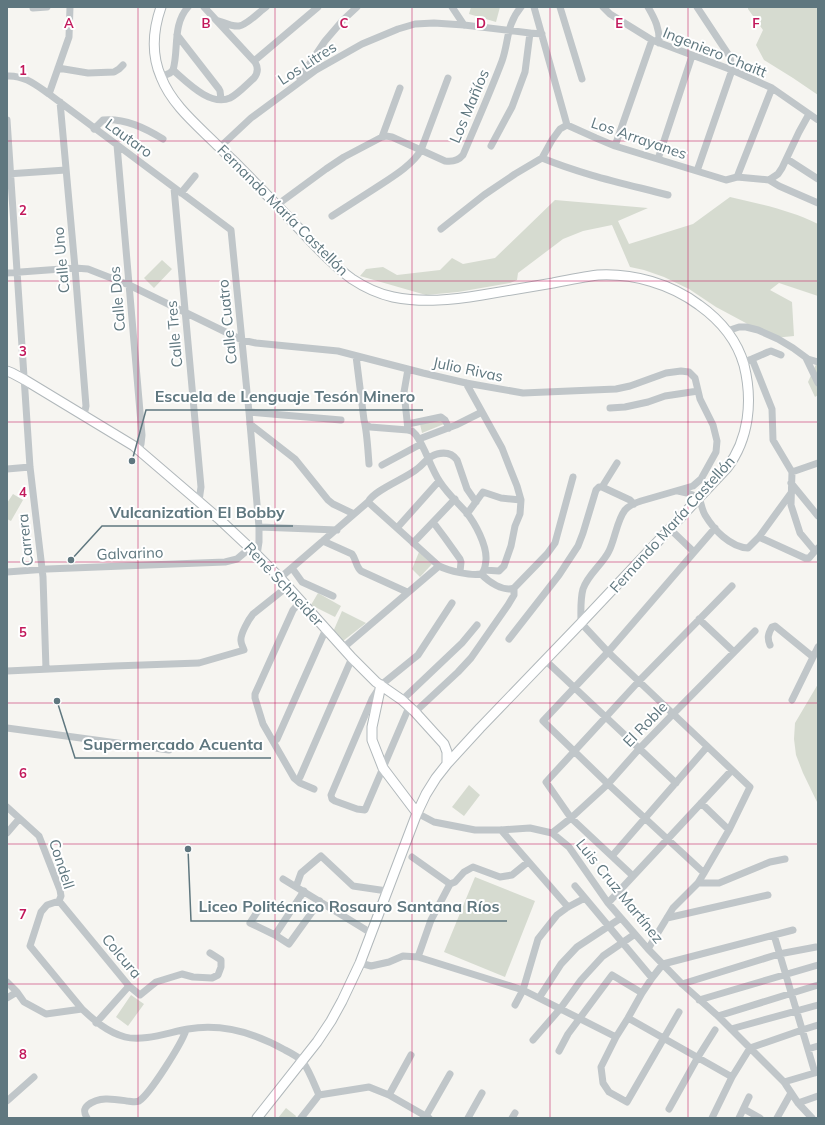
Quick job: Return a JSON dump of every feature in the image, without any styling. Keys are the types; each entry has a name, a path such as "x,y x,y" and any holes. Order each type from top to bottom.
{"main road":[{"name":"Fernando María Castellón","path":"160,7 154,31 156,62 161,77 175,101 324,254 340,270 354,280 379,293 393,297 424,301 449,300 587,277 610,275 652,282 683,295 708,312 727,331 736,345 743,362 748,398 747,418 740,446 722,474 464,745 447,764 431,786 417,813 360,963 337,1011 320,1037 257,1118"},
{"name":"René Schneider","path":"7,371 84,415 139,450 199,501 250,548 288,586 352,658 381,685 412,709 444,744"},
{"path":"381,685 372,727 374,744 383,768 417,813"},
{"path":"447,764 444,744 464,745"}],"street":[{"path":"33,8 47,7"},
{"path":"49,94 69,37 70,7"},
{"path":"161,77 173,70 177,35 182,17 188,7"},
{"path":"173,70 203,95 210,98 221,99 231,97 255,76 257,72 254,61 204,7"},
{"path":"216,20 239,26 247,22 266,7"},
{"path":"254,61 318,7"},
{"path":"297,83 325,41 343,20 357,7"},
{"path":"452,7 464,25"},
{"name":"Los Mañíos","path":"382,137 392,137 448,161 458,159 463,155 503,57 508,30 521,7"},
{"name":"Los Arrayanes","path":"534,7 567,125 615,146 726,180 737,177 769,180 818,203"},
{"path":"560,7 582,79"},
{"name":"Ingeniero Chaitt","path":"603,7 610,14 655,42 732,70 772,88 818,120"},
{"path":"615,146 655,42 660,36 658,28 648,7"},
{"path":"697,7 730,57 732,70 697,171"},
{"name":"Los Litres","path":"220,147 251,118 297,83 334,58 374,38 398,29 424,23 464,25 542,34"},
{"path":"491,146 512,107 525,72 530,33"},
{"path":"177,35 219,89 221,99"},
{"path":"658,159 692,56"},
{"path":"58,68 77,72 98,73 114,72 123,65"},
{"name":"Lautaro","path":"7,76 27,80 49,94 231,230"},
{"path":"332,216 399,172 414,160 421,150 448,78"},
{"path":"277,205 326,168 382,137 400,88"},
{"path":"737,177 772,88"},
{"name":"Calle Uno","path":"60,102 86,406 84,415"},
{"path":"769,180 778,174 809,114"},
{"name":"Carrera","path":"7,120 9,174 18,272 30,467 42,569 46,669"},
{"path":"94,129 103,120 120,120 150,131 163,139"},
{"path":"441,230 484,195 542,158 560,129 567,125"},
{"name":"Calle Dos","path":"117,145 142,435 139,450"},
{"path":"542,158 560,166 597,178 668,195"},
{"path":"786,159 818,179"},
{"path":"9,174 66,170"},
{"path":"181,193 195,176"},
{"name":"Calle Tres","path":"174,188 201,487 199,501"},
{"name":"Calle Cuatro","path":"231,230 259,527 257,555"},
{"name":"Julio Rivas","path":"7,273 75,268 88,269 130,285 242,340 256,343 338,351 466,383 510,392 534,393 616,389 630,386 666,373 681,371 689,372 695,378 698,391"},
{"path":"727,331 739,327 758,330 788,345 806,358 818,362"},
{"path":"743,362 768,352 781,355"},
{"path":"356,356 364,420 366,425 369,464"},
{"path":"806,358 818,383"},
{"path":"752,359 772,409 773,440 792,472 791,504 800,533 816,549 809,558 805,558 759,537"},
{"path":"408,369 404,392 408,427 420,441 428,459 447,492 468,514 481,536 486,556 483,572 489,581 509,590 514,588 547,554 555,543 573,477"},
{"path":"368,502 439,566 448,570 476,574 499,571 504,566 511,546 515,526 520,514 521,500 502,448 466,383"},
{"path":"610,408 625,407 648,402 665,396 698,391 713,425 717,437 717,446 710,464 698,483 689,488 634,504 623,513 610,550 584,588 582,597 581,623 608,652 750,787 729,830 698,883 673,908 648,949"},
{"path":"249,412 341,420"},
{"path":"382,465 420,441 482,412"},
{"path":"366,425 370,427 408,427 441,417 445,420 449,428"},
{"path":"250,424 295,459 330,502 354,514"},
{"path":"280,578 337,530 368,502 373,495 411,474 433,455 441,453 454,456 457,460 467,489 476,502"},
{"path":"509,640 559,575 575,551 583,533 594,494 599,487 602,487 617,463"},
{"path":"792,472 818,463"},
{"path":"7,469 30,467"},
{"path":"397,528 440,481"},
{"path":"791,483 818,516"},
{"path":"602,487 630,500 634,504"},
{"path":"676,491 699,497 705,515 715,528 734,545 742,548 748,548 759,537 791,492"},
{"path":"468,514 483,492 501,498 521,500"},
{"path":"413,543 455,499"},
{"path":"433,522 460,559 460,572"},
{"path":"259,527 337,530"},
{"path":"704,873 543,721 608,652 715,528"},
{"path":"670,529 694,552"},
{"path":"323,541 352,554 361,571 407,592"},
{"name":"Galvarino","path":"7,572 42,569 229,562 238,559 250,548"},
{"path":"343,648 439,566"},
{"path":"292,568 302,582 333,596"},
{"path":"7,671 199,662 244,650 241,637 250,618 288,586"},
{"path":"633,876 571,818 546,782 639,681 732,586"},
{"path":"452,603 418,655 381,685 369,705 331,795 332,799 357,809 365,810 383,768 412,709 462,668 471,658 508,605 514,594 514,588"},
{"path":"301,601 293,610 255,694 255,698 263,724 294,778 300,784 314,789"},
{"path":"699,619 734,652"},
{"path":"402,700 462,643 477,625"},
{"path":"770,645 768,636 772,627 775,626 813,656"},
{"path":"277,739 326,629"},
{"name":"El Roble","path":"552,833 571,818 608,784 639,749 755,631"},
{"path":"792,700 818,647"},
{"path":"300,777 352,658"},
{"path":"545,660 676,783"},
{"path":"7,728 169,750"},
{"path":"612,856 707,747"},
{"path":"608,903 732,770"},
{"path":"701,804 729,830"},
{"name":"Condell","path":"7,807 39,836 61,896 59,901 47,905 41,912 30,946 82,1009"},
{"name":"Luis Cruz Martínez","path":"417,813 434,822 475,830 530,828 552,833 569,847 608,903 648,949 682,984 718,1016 784,1082 798,1103 812,1118"},
{"path":"7,833 20,819"},
{"path":"501,830 568,907"},
{"path":"296,887 301,873 321,856 353,886 387,891"},
{"path":"412,857 450,884"},
{"path":"698,883 719,883 770,862 785,859"},
{"path":"418,957 431,920 450,884 455,882 464,872 473,867 500,877 512,875 528,862"},
{"path":"283,879 371,933"},
{"path":"574,886 652,978"},
{"path":"275,935 304,891"},
{"path":"667,918 768,895"},
{"path":"515,1005 523,990 538,939 557,915 585,898"},
{"name":"Colcura","path":"59,901 129,986 140,995 156,982 182,974 193,977 212,978 218,975 221,967 221,960 210,953"},
{"path":"259,909 250,923 275,935 288,944 320,901"},
{"path":"539,998 561,964 577,947 622,918"},
{"path":"679,1012 627,1102 609,1092 603,1083 601,1067 616,1037 642,993 663,964 793,930"},
{"path":"533,1040 560,1009 580,980 603,956 635,934"},
{"path":"774,935 802,1030 817,1072 784,1082"},
{"path":"682,984 779,954 816,947"},
{"path":"360,963 371,966 389,962 403,956 418,957 523,990 616,1037"},
{"path":"699,1000 818,964"},
{"path":"559,1051 568,1034 612,975 642,993"},
{"path":"7,982 24,1002 46,1014 82,1009 96,1023 126,1037 152,1037 199,1027 214,1027 229,1028 260,1037 275,1044 302,1061 319,1095"},
{"path":"718,1016 818,985"},
{"path":"96,1023 129,986"},
{"path":"7,998 17,992"},
{"path":"731,1029 818,1005"},
{"path":"628,1018 732,1077"},
{"path":"712,1118 732,1077 750,1048 818,1025"},
{"path":"87,1118 84,1110 87,1106 99,1100 109,1099 135,1102 139,1101 171,1058 186,1030"},
{"path":"669,1109 715,1030"},
{"path":"808,1049 818,1046"},
{"path":"389,1095 411,1055"},
{"path":"301,1118 319,1095 370,1087 389,1095 427,1117 450,1074"},
{"path":"7,1101 34,1077"},
{"path":"468,1118 482,1093"},
{"path":"777,1118 791,1093"},
{"path":"798,1103 818,1096"},
{"path":"740,1118 750,1097"},
{"path":"744,1109 760,1118"}],"shaded area":[{"path":"471,7 500,7 496,22 469,14"},
{"path":"748,7 818,7 818,95 764,60 756,45 763,30"},
{"path":"730,197 786,211 818,224 818,296 779,283 770,290 792,302 794,336 774,338 716,307 689,289 664,277 630,267 612,225 583,231 563,239 518,273 517,280 510,283 458,292 426,295 360,276 366,269 383,267 397,275 440,270 452,258 463,264 495,258 555,200 648,208 618,221 629,244 693,224"},
{"path":"162,260 172,269 154,288 144,278"},
{"path":"818,360 818,395 815,397 808,382"},
{"path":"442,418 444,424 422,433 420,424"},
{"path":"13,494 23,500 11,521 7,519 7,503"},
{"path":"419,552 432,564 420,577 412,569"},
{"path":"318,593 341,606 335,617 311,605"},
{"path":"342,611 366,623 343,641 333,632"},
{"path":"818,684 818,804 796,755 794,739 795,723"},
{"path":"469,785 480,795 464,816 452,807"},
{"path":"475,877 535,901 505,977 444,952"},
{"path":"131,995 144,1004 128,1026 116,1017"},
{"path":"286,1108 296,1116 295,1118 278,1118"}],"place":[{"name":"Escuela de Lenguaje Tesón Minero","path":"132,461"},
{"name":"Vulcanization El Bobby","path":"71,560"},
{"name":"Supermercado Acuenta","path":"57,701"},
{"name":"Liceo Politécnico Rosauro Santana Ríos","path":"188,849"}]}
